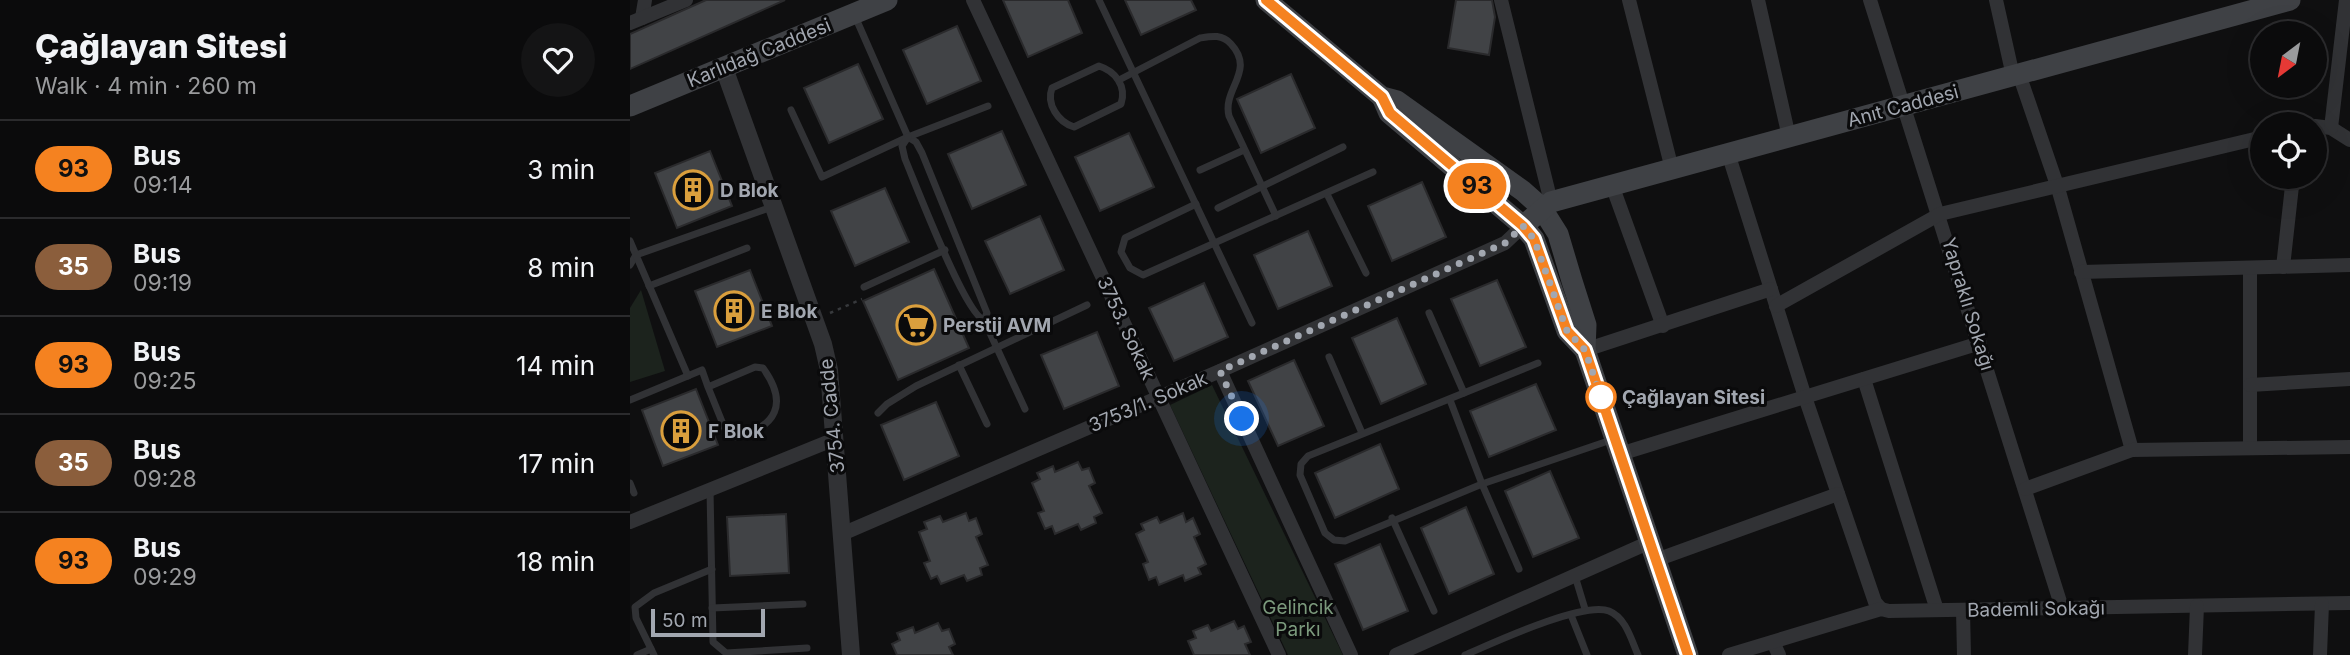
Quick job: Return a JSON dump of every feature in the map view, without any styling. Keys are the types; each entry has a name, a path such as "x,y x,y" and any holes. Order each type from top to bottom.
{"main road":[{"name":"Karlıdağ Caddesi","path":"630,106 887,0"},
{"path":"1266,0 1382,97 1390,113 1523,226 1534,239 1567,331 1585,350"},
{"name":"Anıt Caddesi","path":"1523,226 1547,206 1612,185 2290,0"},
{"path":"1382,97 1397,101 1547,206 1586,325 1585,350 1688,655"}],"street":[{"path":"636,21 645,0"},
{"path":"636,21 687,0"},
{"name":"3753. Sokak","path":"973,0 1279,655"},
{"path":"1502,0 1547,206"},
{"path":"1629,0 1672,169"},
{"path":"1758,0 1789,137"},
{"name":"Yapraklı Sokağı","path":"1870,0 1902,106 1940,214 2062,608"},
{"path":"1996,0 2016,75 2057,188 2132,450"},
{"path":"2331,128 2346,0"},
{"name":"3754. Cadde","path":"724,68 823,344 829,370 851,655"},
{"path":"2327,128 2350,140"},
{"path":"1776,306 1940,214 2250,141"},
{"path":"1728,153 1805,397 1875,602 1881,609"},
{"path":"1612,185 1662,326"},
{"path":"2283,267 2292,189"},
{"name":"3753/1. Sokak","path":"842,534 1220,371 1505,243 1523,226"},
{"path":"2081,272 2350,265"},
{"path":"2250,268 2250,448"},
{"path":"1585,350 1771,289"},
{"path":"1618,446 1805,397 1980,343"},
{"path":"1220,371 1351,655"},
{"path":"1864,379 1937,610"},
{"path":"2250,385 2350,379"},
{"path":"630,522 835,439"},
{"path":"2025,488 2132,450 2350,447"},
{"path":"1396,655 1574,576 1838,494"},
{"name":"Bademli Sokağı","path":"1729,655 1776,648 1881,609 2350,603"},
{"path":"2320,655 2322,604"},
{"path":"2195,655 2197,606"},
{"path":"1963,610 1964,655"}],"lane":[{"path":"1099,0 1131,74 1252,323"},
{"path":"854,14 908,137 916,142 922,153 987,313 984,320"},
{"path":"1119,80 1200,38 1225,38 1241,58 1242,67 1238,83 1226,104 1244,150 1276,216"},
{"path":"1099,66 1111,71 1119,80 1123,98 1118,107 1074,127 1060,120 1050,100 1052,88 1099,66"},
{"path":"791,110 822,177 908,137 988,106"},
{"path":"908,137 902,146 905,159 944,250 972,311 984,320 1025,409"},
{"path":"1218,208 1343,147"},
{"path":"1200,170 1244,150"},
{"path":"1196,204 1125,238 1121,252 1124,261 1138,274 1143,275 1373,172"},
{"path":"1327,194 1366,273"},
{"path":"630,265 636,255 774,206"},
{"path":"630,241 688,376"},
{"path":"649,286 747,248"},
{"path":"864,287 944,250"},
{"path":"878,413 887,404 959,365 1087,304"},
{"path":"1429,313 1464,393"},
{"path":"1329,357 1362,433"},
{"path":"1538,363 1308,456 1301,464 1300,475 1325,533 1334,540 1345,541 1392,519 1482,484 1618,446"},
{"path":"959,365 987,424"},
{"path":"630,400 702,370 708,387 727,433 736,437 770,422 775,412 775,398 763,368 755,367 708,387"},
{"path":"1450,400 1482,484 1519,569"},
{"path":"630,482 634,493"},
{"path":"710,489 713,642 726,653 807,648"},
{"path":"1392,519 1434,611"},
{"path":"638,655 653,652 636,618 635,607 654,593 712,569"},
{"path":"1574,576 1585,609"},
{"path":"712,608 803,604"},
{"path":"1465,655 1585,609 1611,612 1625,625 1638,655"},
{"path":"1571,615 1587,655"}],"green space":[{"path":"641,290 665,371 630,382 630,308"},
{"name":"Gelincik Parkı","path":"1212,385 1343,655 1288,655 1170,405"}],"building":[{"path":"706,0 785,0 630,69 630,34"},
{"path":"1003,0 1068,0 1082,33 1028,57"},
{"path":"1125,0 1191,0 1196,10 1141,35"},
{"path":"1456,0 1492,0 1495,17 1489,55 1448,48"},
{"path":"957,26 981,81 927,104 903,50"},
{"path":"858,64 883,119 829,143 804,88"},
{"path":"1291,74 1315,128 1261,153 1237,99"},
{"path":"1002,131 1026,185 972,209 948,154"},
{"path":"1129,133 1154,187 1100,211 1075,157"},
{"name":"D Blok","path":"710,151 732,206 677,228 655,173"},
{"path":"1422,182 1446,237 1392,261 1368,206"},
{"path":"885,188 909,242 855,266 831,211"},
{"path":"1040,216 1064,270 1010,294 985,241"},
{"path":"1308,231 1332,286 1278,309 1254,255"},
{"name":"Perstij AVM","path":"934,269 969,348 898,380 863,301"},
{"name":"E Blok","path":"750,270 772,326 717,347 695,291"},
{"path":"1497,280 1526,347 1480,366 1451,299"},
{"path":"1204,283 1228,337 1174,361 1149,308"},
{"path":"1397,318 1426,384 1381,404 1352,338"},
{"path":"1097,332 1119,386 1064,409 1041,355"},
{"path":"1294,360 1324,426 1278,446 1248,381"},
{"path":"1536,384 1556,430 1489,457 1470,411"},
{"name":"F Blok","path":"696,389 718,445 663,466 642,410"},
{"path":"936,402 959,456 904,480 881,425"},
{"path":"1380,444 1399,489 1335,518 1315,473"},
{"path":"1078,462 1082,470 1089,468 1095,483 1089,486 1102,513 1094,517 1096,523 1081,530 1078,524 1055,534 1052,526 1045,529 1038,513 1044,511 1032,483 1040,479 1037,473 1053,466 1055,472"},
{"path":"1550,471 1579,538 1533,557 1505,491"},
{"path":"1466,507 1494,574 1449,594 1421,528"},
{"path":"966,513 969,521 976,518 982,534 976,537 988,565 980,568 982,575 967,581 964,575 941,584 937,576 931,579 924,563 930,561 919,532 927,529 924,522 940,516 943,522"},
{"path":"1183,513 1186,522 1193,518 1200,534 1194,537 1206,564 1198,568 1201,574 1185,581 1183,575 1159,585 1156,577 1149,580 1143,564 1148,562 1136,534 1144,530 1141,524 1157,517 1160,523"},
{"path":"786,514 789,573 730,576 727,517"},
{"path":"1380,544 1408,611 1363,630 1335,564"},
{"path":"1234,621 1238,629 1244,626 1251,642 1245,644 1250,655 1194,655 1188,641 1196,638 1193,631 1208,625 1211,631"},
{"path":"938,623 942,631 949,629 955,644 949,647 953,655 897,655 892,644 900,640 897,633 913,627 915,633"}],"bus line":[{"name":"93","path":"1266,0 1382,97 1390,113 1511,214 1534,239 1567,331 1585,350 1688,655"}],"place":[{"name":"D Blok","path":"693,190"},
{"name":"E Blok","path":"734,311"},
{"name":"Perstij AVM","path":"916,325"},
{"name":"Çağlayan Sitesi","path":"1601,397"},
{"name":"F Blok","path":"681,431"}],"route":[{"path":"1242,419 1220,371 1505,243 1523,226 1534,239 1567,331 1585,350 1601,397"}]}
